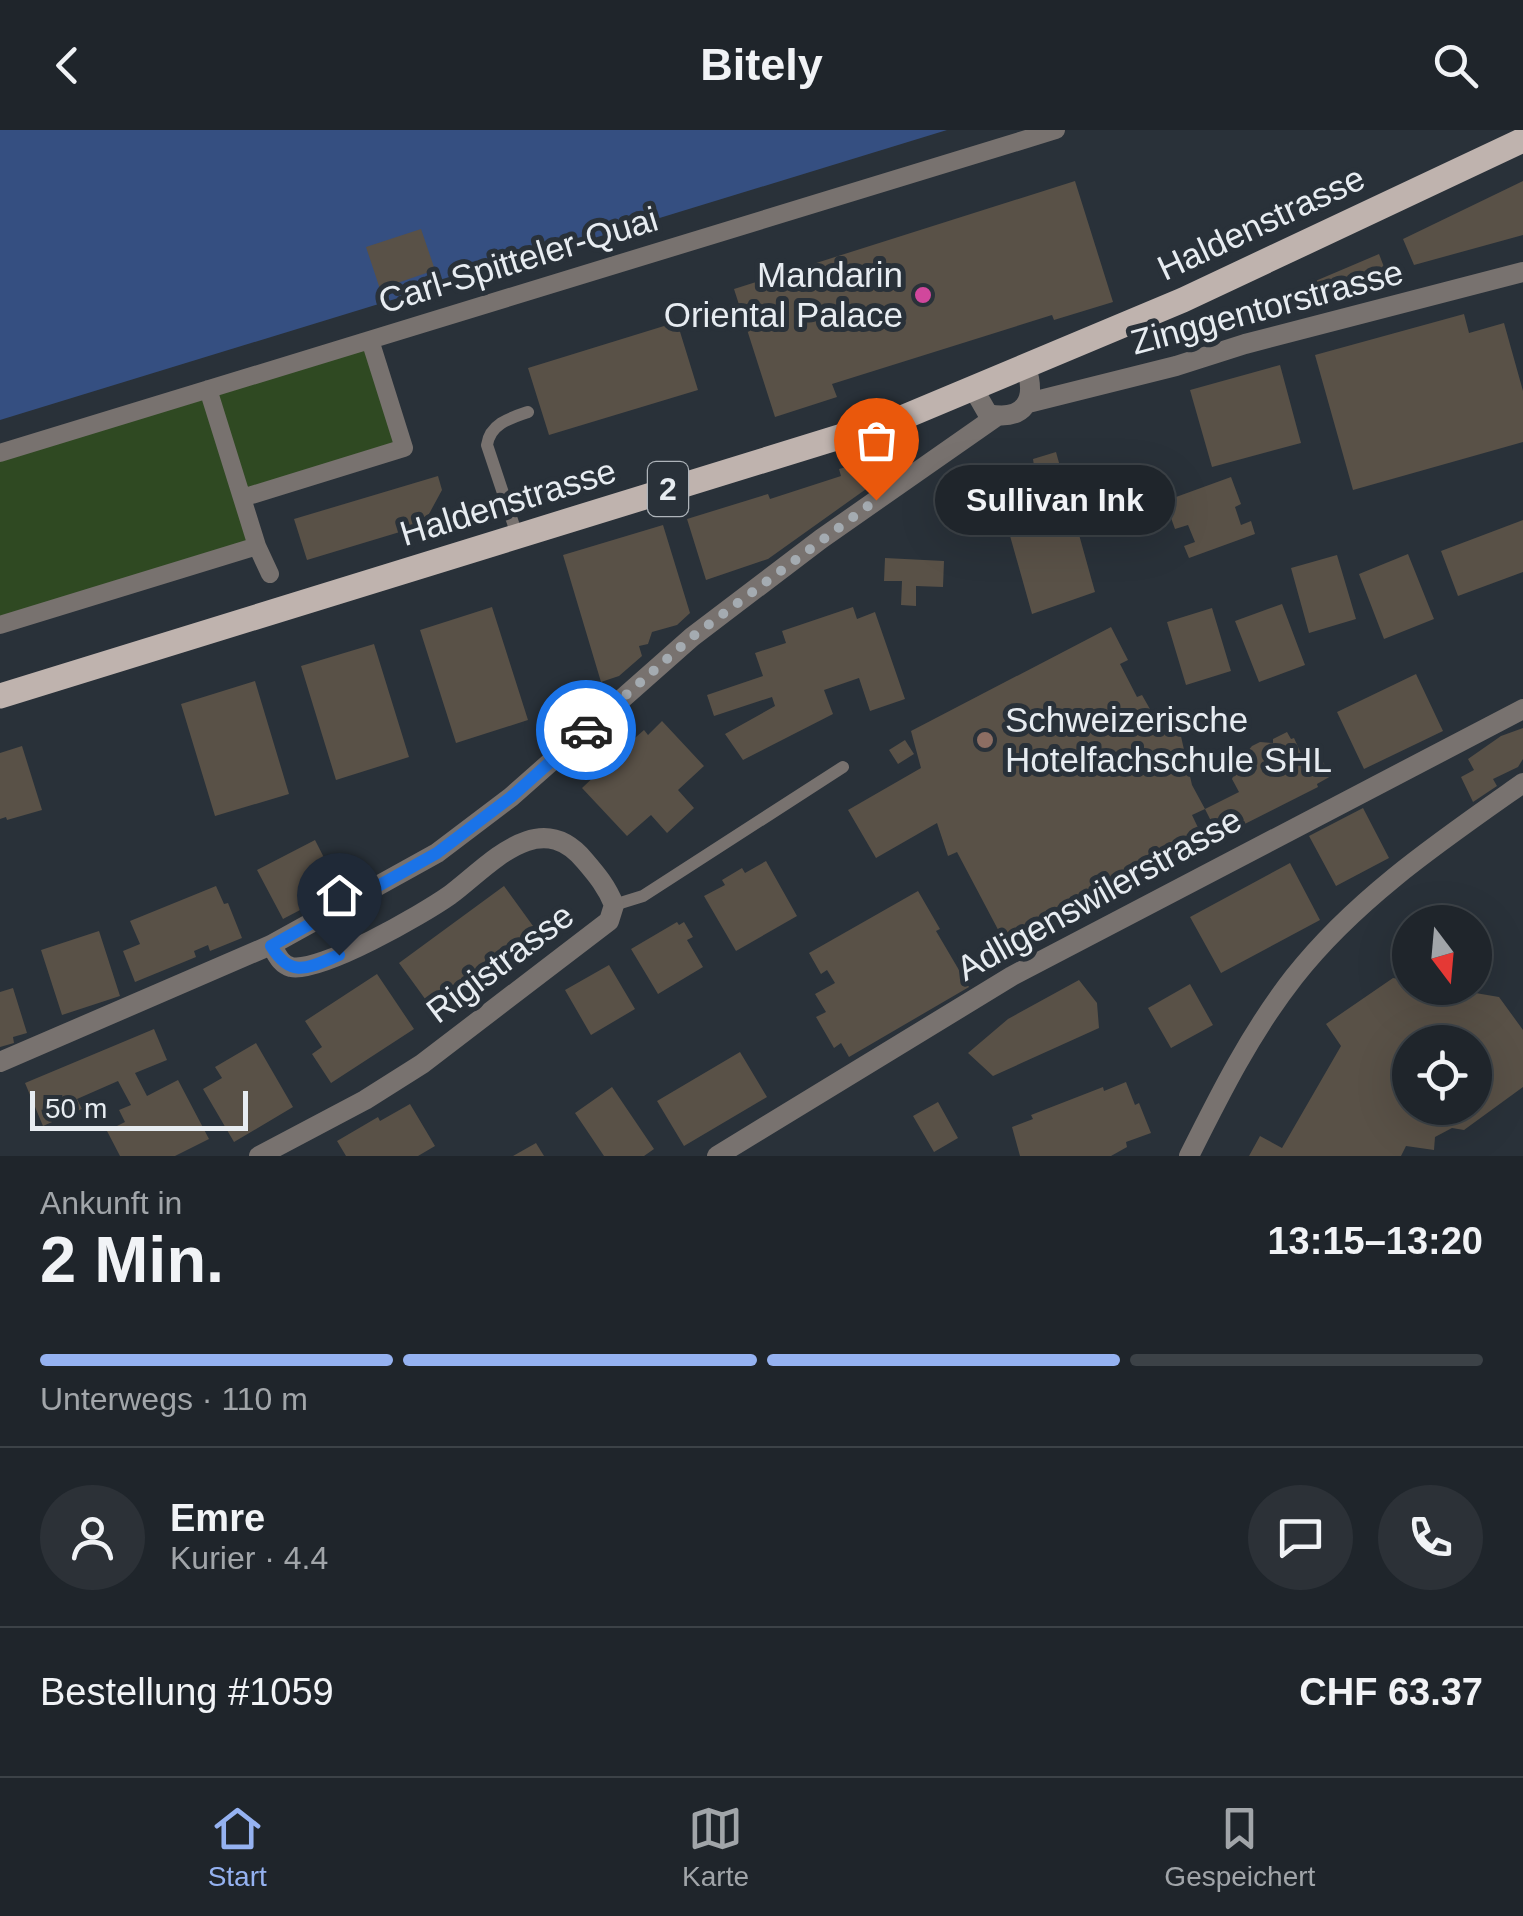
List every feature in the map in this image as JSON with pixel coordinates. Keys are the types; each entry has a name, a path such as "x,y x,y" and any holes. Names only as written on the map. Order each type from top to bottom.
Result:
{"main road":[{"name":"Haldenstrasse","path":"0,696 904,417 1183,300 1523,140"}],"street":[{"name":"Carl-Spitteler-Quai","path":"0,453 1056,130"},
{"name":"Zinggentorstrasse","path":"0,1062 271,946 437,853 511,797 692,637 821,539 998,416 1028,403 1523,272"},
{"path":"242,498 404,448 370,340"},
{"path":"1026,367 1032,384 1028,403"},
{"path":"973,388 988,414 998,416"},
{"path":"208,389 257,546 270,574"},
{"path":"0,625 257,546"},
{"name":"Adligenswilerstrasse","path":"718,1156 1012,976 1523,708"},
{"path":"1189,1156 1239,1057 1294,976 1340,926 1429,849 1523,783"},
{"name":"Rigistrasse","path":"258,1156 365,1100 422,1064 609,921 614,905 607,888 578,852 555,838 525,840 428,909 339,955 317,964 289,966 281,963 271,946"}],"lane":[{"path":"518,535 487,445 488,437 498,426 528,412"},
{"path":"614,905 642,896 843,767"}],"green space":[{"path":"370,340 404,448 243,498 257,546 0,625 0,453"}],"water":[{"path":"0,130 947,130 0,420"}],"building":[{"name":"Mandarin Oriental Palace","path":"1075,181 1113,302 1054,320 1052,315 832,384 837,397 775,417 734,289"},
{"path":"1523,181 1523,235 1414,265 1403,239"},
{"path":"421,229 435,270 380,289 366,247"},
{"path":"1379,254 1389,280 1313,302 1306,285"},
{"path":"1266,299 1274,315 1256,320 1250,307"},
{"path":"1464,314 1469,333 1504,323 1523,391 1523,442 1353,490 1315,355"},
{"path":"677,322 698,390 549,435 528,368"},
{"path":"1280,365 1301,443 1212,467 1190,390"},
{"path":"908,449 911,457 768,559 706,580 687,519 768,494 770,499 841,476 839,469"},
{"path":"1056,452 1095,592 1032,614 1005,518 984,524 977,499 998,493 993,477 1034,466 1033,459"},
{"path":"438,476 442,490 423,525 307,560 294,519"},
{"path":"1231,477 1241,504 1235,507 1241,525 1251,521 1255,534 1189,558 1184,546 1195,542 1188,525 1175,529 1165,501"},
{"path":"1523,520 1523,572 1458,596 1441,551"},
{"path":"663,525 690,613 677,625 652,632 648,644 639,646 642,656 619,676 601,682 563,555"},
{"path":"1408,554 1434,619 1384,639 1359,574"},
{"path":"1337,555 1356,619 1309,633 1291,568"},
{"path":"885,558 944,561 943,587 916,586 916,606 901,605 902,581 884,581"},
{"path":"1282,604 1305,665 1259,682 1235,621"},
{"path":"492,607 528,720 456,743 420,630"},
{"path":"853,607 857,619 875,612 905,699 870,711 859,678 824,690 833,714 743,760 725,734 775,706 772,697 714,716 707,695 763,676 755,653 786,643 782,631"},
{"path":"1212,608 1231,671 1186,685 1167,622"},
{"path":"1111,627 1128,660 1120,664 1137,697 1142,695 1159,725 1178,723 1192,785 1205,809 1192,815 1202,836 1085,897 1090,909 1055,928 1049,916 1003,939 957,852 948,856 937,823 876,858 848,810 921,768 911,731"},
{"path":"374,644 409,757 336,780 301,666"},
{"path":"1416,674 1443,731 1364,769 1337,712"},
{"path":"255,681 289,794 215,816 181,704"},
{"path":"662,721 704,766 678,790 694,808 667,833 651,815 627,836 582,788 598,773 592,767 623,739 628,744 644,730 648,735"},
{"path":"1523,728 1523,759 1518,767 1493,779 1497,786 1473,802 1461,777 1474,770 1468,759 1501,736"},
{"path":"1287,732 1294,738 1308,769 1322,760 1331,776 1318,787 1219,837 1205,809 1239,792 1232,779 1235,772 1243,769 1246,753 1252,746 1273,743 1273,739"},
{"path":"905,740 914,754 898,764 889,750"},
{"path":"22,746 42,810 0,819 0,753"},
{"path":"1363,808 1389,858 1336,886 1309,836"},
{"path":"315,840 340,889 283,919 257,870"},
{"path":"766,861 797,916 736,951 704,896 725,885 722,880 742,868 745,873"},
{"path":"1290,863 1320,920 1221,973 1190,917"},
{"path":"216,886 224,904 228,903 242,938 210,951 208,945 194,951 196,957 135,982 123,951 140,944 130,921"},
{"path":"504,886 541,937 436,1014 399,963"},
{"path":"918,891 969,987 849,1057 841,1043 834,1048 816,1017 826,1012 815,994 835,983 827,970 821,974 809,953"},
{"path":"677,922 684,922 693,937 687,940 703,967 658,994 631,949"},
{"path":"99,931 120,996 62,1015 41,950"},
{"path":"609,965 635,1009 591,1035 565,990"},
{"path":"377,974 414,1029 331,1083 312,1054 322,1047 305,1021"},
{"path":"1392,979 1392,1005 1492,1005 1492,996 1499,997 1523,1030 1523,1087 1492,1110 1492,1025 1392,1025 1392,1125 1471,1125 1464,1130 1452,1128 1435,1137 1434,1150 1406,1146 1401,1156 1249,1156 1260,1136 1282,1148 1341,1046 1326,1024"},
{"path":"1079,980 1097,1003 1099,1028 993,1076 968,1053 1008,1019"},
{"path":"1190,984 1213,1025 1171,1048 1148,1008"},
{"path":"13,988 27,1033 0,1047 0,992"},
{"path":"154,1029 167,1060 135,1073 147,1096 178,1080 209,1139 175,1156 120,1156 107,1131 125,1122 119,1110 131,1105 118,1081 77,1099 82,1109 43,1126 25,1083"},
{"path":"256,1043 293,1107 234,1142 203,1089 222,1078 215,1067"},
{"path":"740,1052 767,1097 684,1146 657,1101"},
{"path":"1126,1082 1151,1133 1126,1142 1127,1147 1111,1156 1020,1156 1012,1127 1033,1119 1031,1115"},
{"path":"612,1087 654,1149 644,1156 604,1156 575,1113"},
{"path":"938,1102 958,1138 934,1152 913,1116"},
{"path":"410,1104 435,1146 418,1156 346,1156 337,1141"},
{"path":"536,1143 544,1156 513,1156"}],"way so far":[{"path":"586,730 692,637 876,500"}],"place":[{"name":"Mandarin Oriental Palace","path":"923,295"},
{"name":"Sullivan Ink","path":"876,500"},
{"name":"Schweizerische Hotelfachschule SHL","path":"985,740"}],"route":[{"path":"339,955 317,964 289,966 281,963 271,946 437,853 511,797 586,730"}]}
